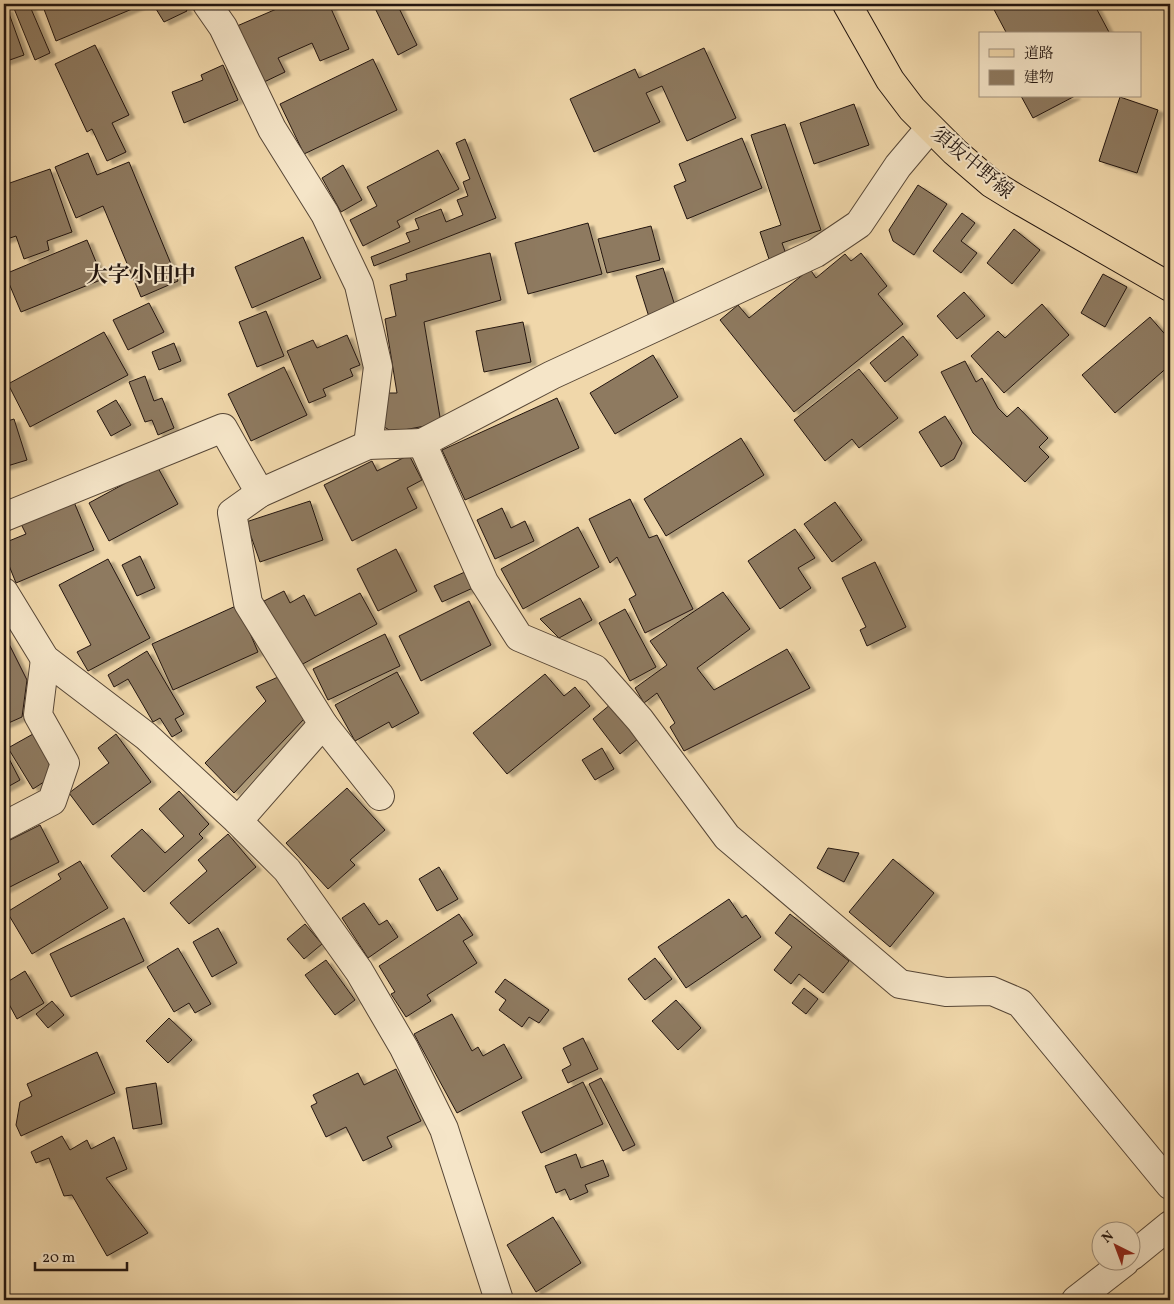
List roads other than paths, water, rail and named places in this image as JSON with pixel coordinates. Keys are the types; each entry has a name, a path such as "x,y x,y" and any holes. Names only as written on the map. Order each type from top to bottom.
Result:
{"main road":[{"name":"須坂中野線","path":"848,4 890,80 930,128 998,187 1170,287"}],"street":[{"path":"207,4 224,27 272,129 325,214 359,285 378,368 368,444"},
{"path":"380,796 323,724 248,603 232,513 260,493 368,444 422,443 552,375 816,253 859,224 898,166 930,128"},
{"path":"4,517 223,428 260,493"},
{"path":"422,443 484,582 519,637 595,669 640,720 728,837 900,984 946,992 992,991 1020,1003 1170,1185"},
{"path":"4,592 45,659 146,736 238,821 287,870 359,971 404,1048 444,1129 499,1300"},
{"path":"4,826 52,802 65,763 38,715 45,659"},
{"path":"238,821 323,724"},
{"path":"1142,1248 1170,1225"},
{"path":"1076,1300 1112,1272"}],"district":[{"name":"大字小田中","path":"141,274"}]}
